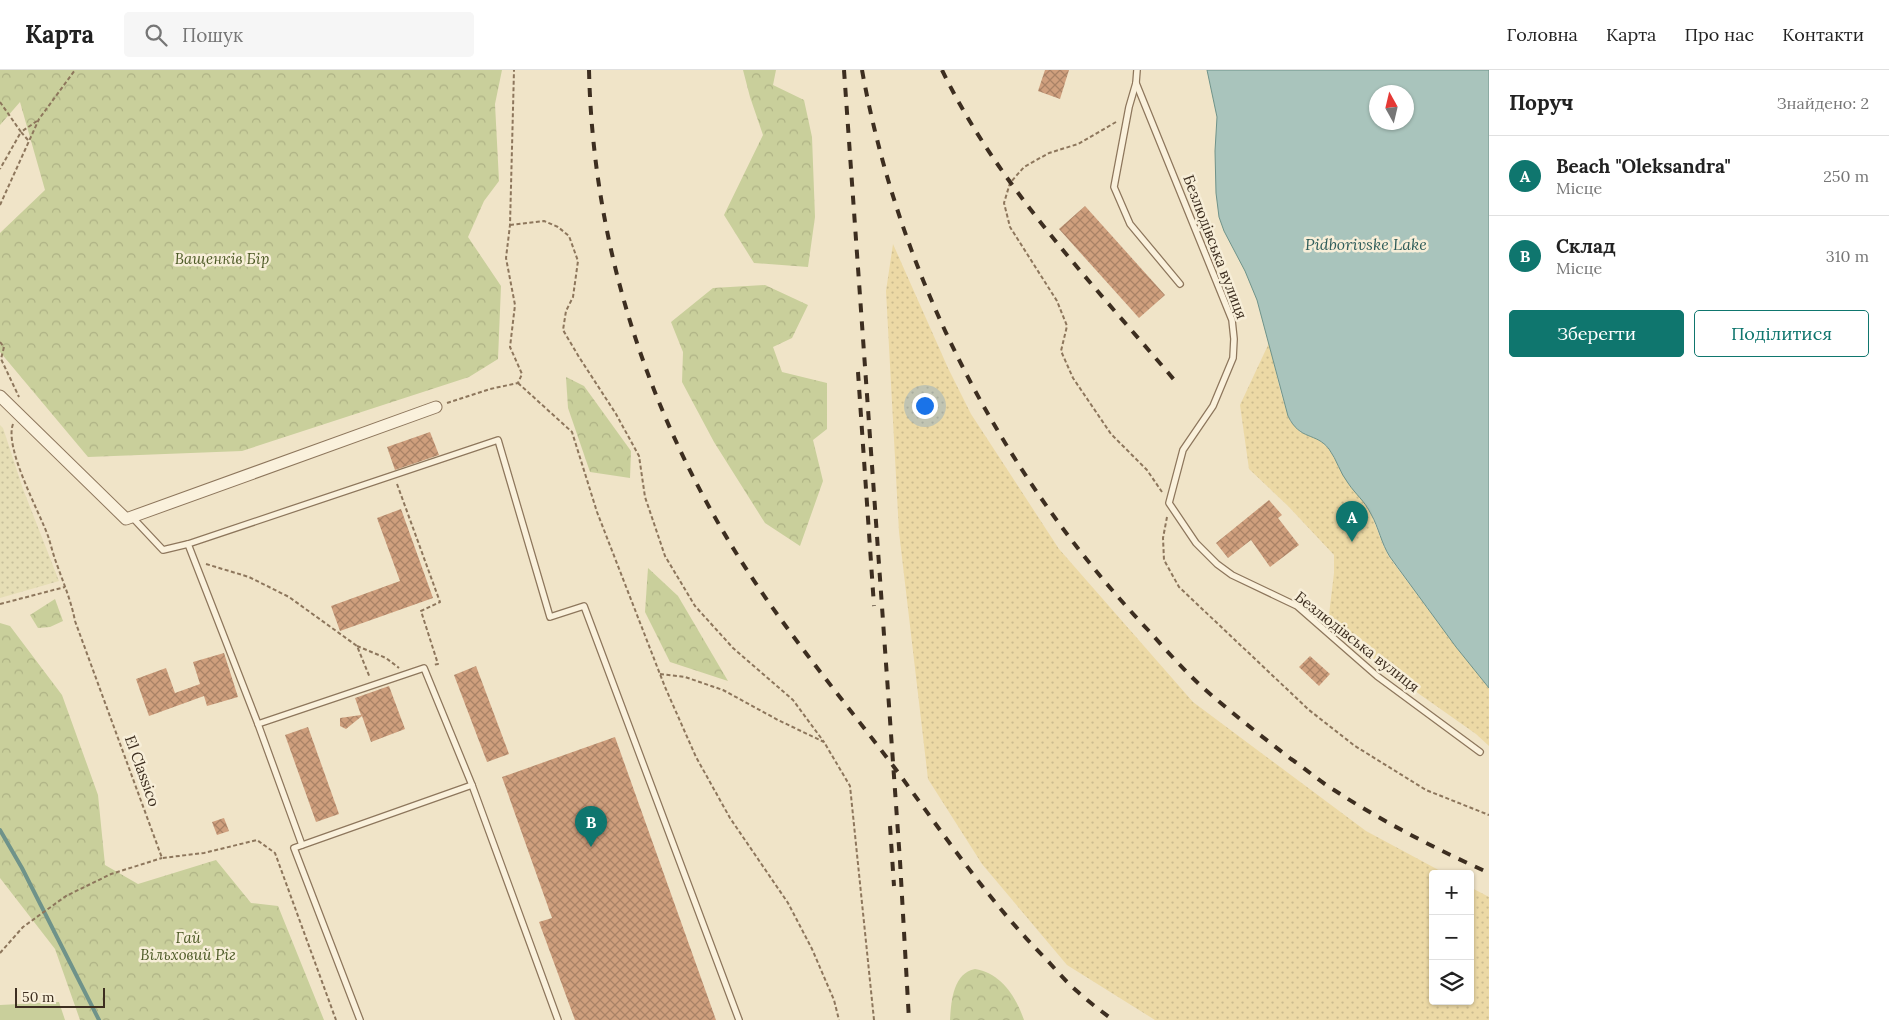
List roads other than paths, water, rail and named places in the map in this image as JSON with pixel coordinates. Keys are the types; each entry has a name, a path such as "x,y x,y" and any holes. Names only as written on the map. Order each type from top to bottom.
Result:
{"street":[{"path":"0,396 126,519 436,407"}],"lane":[{"name":"Безлюдівська вулиця","path":"1137,70 1136,83 1232,320 1234,339 1233,358 1213,406 1183,450 1169,503 1196,543 1217,564 1232,576 1297,606 1377,676 1480,752"},
{"path":"1136,83 1114,187 1130,224 1180,284"},
{"path":"132,517 163,550 188,544 498,440 550,617 584,606 739,1020"},
{"path":"188,544 258,724 302,845"},
{"path":"258,724 424,668 472,785 558,1020"},
{"path":"360,1020 294,848 472,785"}],"water":[{"name":"Pidborivske Lake","path":"1207,70 1489,70 1489,688 1456,647 1390,557 1374,519 1363,501 1345,479 1329,449 1319,440 1298,429 1288,416 1257,300 1219,217 1216,193 1215,151 1217,117"}],"waterway":[{"path":"0,830 22,868 99,1020"}],"railway":[{"path":"589,70 593,135 601,198 614,261 630,323 651,383 676,442 705,500 738,556 774,610 986,891 1066,981 1113,1020"},
{"path":"844,70 900,861 909,1020"},
{"path":"862,70 879,148 902,225 931,299 965,372 1004,441 1048,508 1096,571 1167,652 1200,685 1233,714 1291,759 1328,786 1371,813 1430,845 1489,873"},
{"path":"942,70 965,113 1019,194 1080,271 1176,382"},
{"path":"858,372 874,606"},
{"path":"890,826 894,886"}],"place":[{"name":"Beach \"Oleksandra\"","path":"1352,542"},
{"name":"Склад","path":"591,847"}],"park label":[{"name":"Ващенків Бір","path":"222,259"},
{"name":"Гай Вільховий Ріг","path":"188,946"}]}
